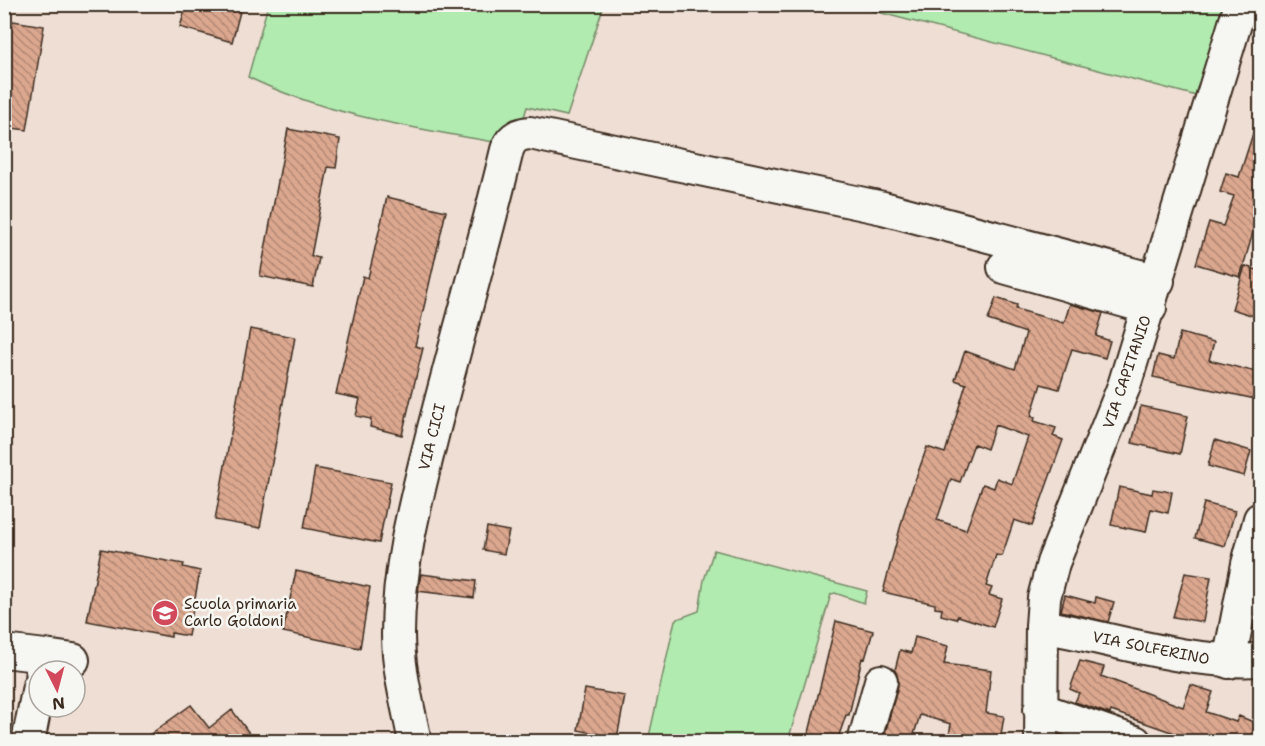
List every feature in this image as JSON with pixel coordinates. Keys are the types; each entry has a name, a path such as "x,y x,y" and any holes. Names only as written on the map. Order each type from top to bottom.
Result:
{"street":[{"name":"VIA CAPITANIO","path":"1041,741 1041,626 1044,598 1053,563 1094,466 1154,295 1241,4"},
{"name":"VIA CICI","path":"415,741 400,669 398,634 405,561 422,477 468,295 508,146 513,138 530,133 865,204 1154,295"},
{"path":"1004,267 1154,295"},
{"path":"1229,662 1248,564 1260,519"},
{"name":"VIA SOLFERINO","path":"1041,626 1173,654 1229,662 1260,660"},
{"path":"4,651 40,659"},
{"path":"864,741 881,681"},
{"path":"1040,709 1135,741"},
{"path":"27,741 32,719"}],"green space":[{"path":"268,5 604,5 567,116 527,107 515,146 413,128 345,112 312,103 248,77"},
{"path":"851,5 1224,5 1197,96"},
{"path":"714,550 867,591 864,603 835,593 831,594 788,741 648,741 675,620 699,611 704,580"}],"building":[{"path":"187,4 242,4 232,42 180,27"},
{"path":"7,20 44,26 27,130 4,127"},
{"path":"1257,121 1260,122 1260,209 1240,277 1196,264 1209,222 1223,226 1234,196 1220,192 1226,173 1239,177"},
{"path":"288,129 340,139 336,168 328,167 311,256 319,258 313,287 260,276"},
{"path":"387,197 446,211 415,346 423,348 402,435 370,427 371,419 356,416 360,399 336,394 363,276 368,278"},
{"path":"1245,266 1260,271 1260,318 1232,309"},
{"path":"996,298 1017,305 1016,309 1064,323 1070,304 1103,313 1096,336 1110,341 1105,358 1072,349 1059,389 1041,384 1031,416 1035,418 1034,421 1056,428 1053,436 1063,440 1032,526 1014,520 1002,556 996,555 986,586 992,588 989,595 1002,599 993,627 958,616 956,619 941,615 942,609 935,608 935,604 883,592 906,506 927,447 945,453 966,384 955,380 965,351 1015,369 1026,333 988,320","holes":["995,425 1028,437 1012,484 997,478 994,488 983,484 966,530 937,520 951,479 960,482 974,444 987,449"]},
{"path":"250,329 295,337 260,528 215,520"},
{"path":"1180,333 1214,342 1209,360 1260,373 1260,400 1153,377 1158,355 1174,359"},
{"path":"1141,406 1188,416 1180,454 1132,443"},
{"path":"1215,440 1251,451 1244,476 1208,466"},
{"path":"315,468 391,482 379,543 304,528"},
{"path":"1119,487 1152,494 1153,489 1172,492 1168,513 1151,509 1146,532 1111,525"},
{"path":"1204,503 1235,511 1225,546 1195,538"},
{"path":"487,527 509,531 504,554 483,550"},
{"path":"101,549 184,564 183,567 200,571 188,636 171,633 171,637 87,621"},
{"path":"296,571 370,587 360,648 283,632"},
{"path":"1185,573 1211,577 1203,622 1173,617"},
{"path":"421,574 476,581 474,598 418,591"},
{"path":"1065,595 1095,603 1096,597 1114,602 1108,622 1061,611"},
{"path":"836,621 873,631 865,659 862,658 849,715 846,715 837,741 807,741"},
{"path":"915,637 948,646 944,664 991,670 986,713 1004,716 1000,741 948,741 951,724 920,715 912,741 883,741 898,686 895,670 900,650 911,653"},
{"path":"1080,661 1104,667 1101,676 1183,707 1191,685 1213,692 1206,712 1236,722 1239,716 1260,725 1260,741 1197,741 1111,711 1110,714 1075,702 1079,693 1070,689"},
{"path":"585,689 625,696 617,738 578,730"},
{"path":"191,705 209,728 232,710 255,741 141,741"}],"place":[{"name":"Scuola primaria Carlo Goldoni","path":"165,613"}]}
